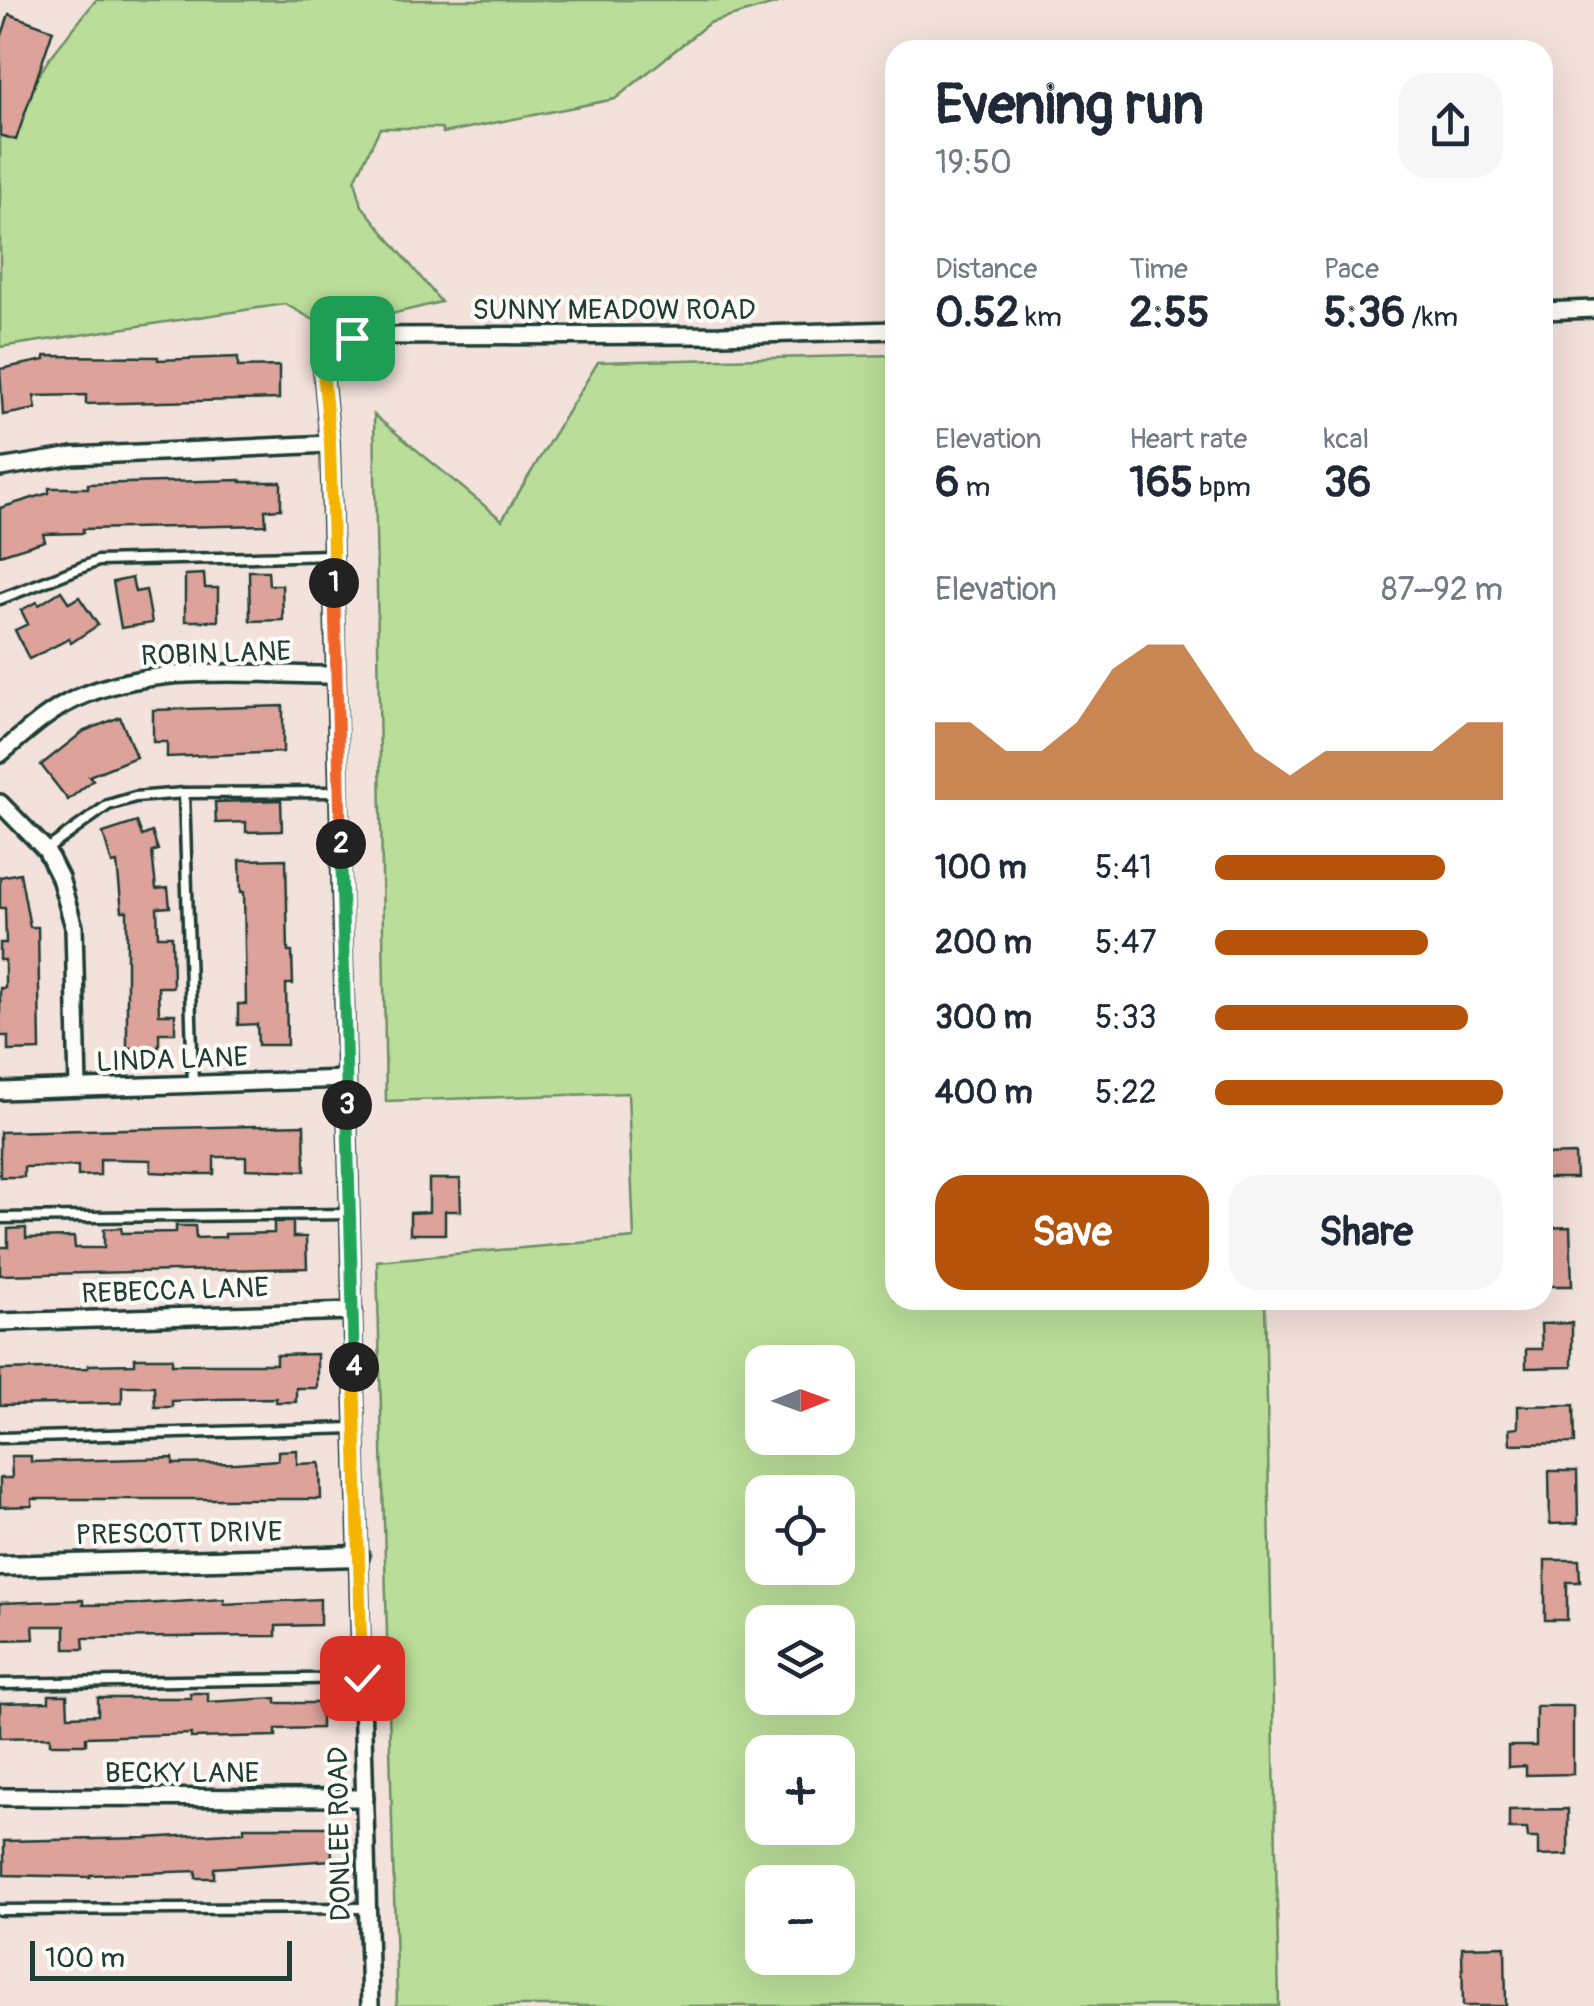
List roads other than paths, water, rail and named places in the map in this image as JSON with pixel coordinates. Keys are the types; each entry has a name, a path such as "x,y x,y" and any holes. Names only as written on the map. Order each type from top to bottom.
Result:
{"street":[{"path":"1553,311 1594,310"},
{"name":"SUNNY MEADOW ROAD","path":"334,346 370,336 702,336 885,330"},
{"name":"DONLEE ROAD","path":"334,346 322,360 330,444 370,2006"},
{"path":"0,468 74,456 330,444"},
{"name":"ROBIN LANE","path":"0,754 44,718 73,700 107,687 184,674 336,675"},
{"path":"0,803 46,850 60,878 74,927 78,1088"},
{"name":"LINDA LANE","path":"0,1090 346,1079"},
{"name":"REBECCA LANE","path":"0,1322 352,1310"},
{"name":"PRESCOTT DRIVE","path":"0,1566 358,1556"},
{"name":"BECKY LANE","path":"0,1797 364,1798"}],"lane":[{"path":"0,598 98,561 333,555"},
{"path":"46,850 108,805 135,796 184,792 339,792"},
{"path":"184,792 192,1084"},
{"path":"0,1218 350,1214"},
{"path":"0,1438 355,1428"},
{"path":"0,1684 362,1678"},
{"path":"0,1910 367,1908"}]}
